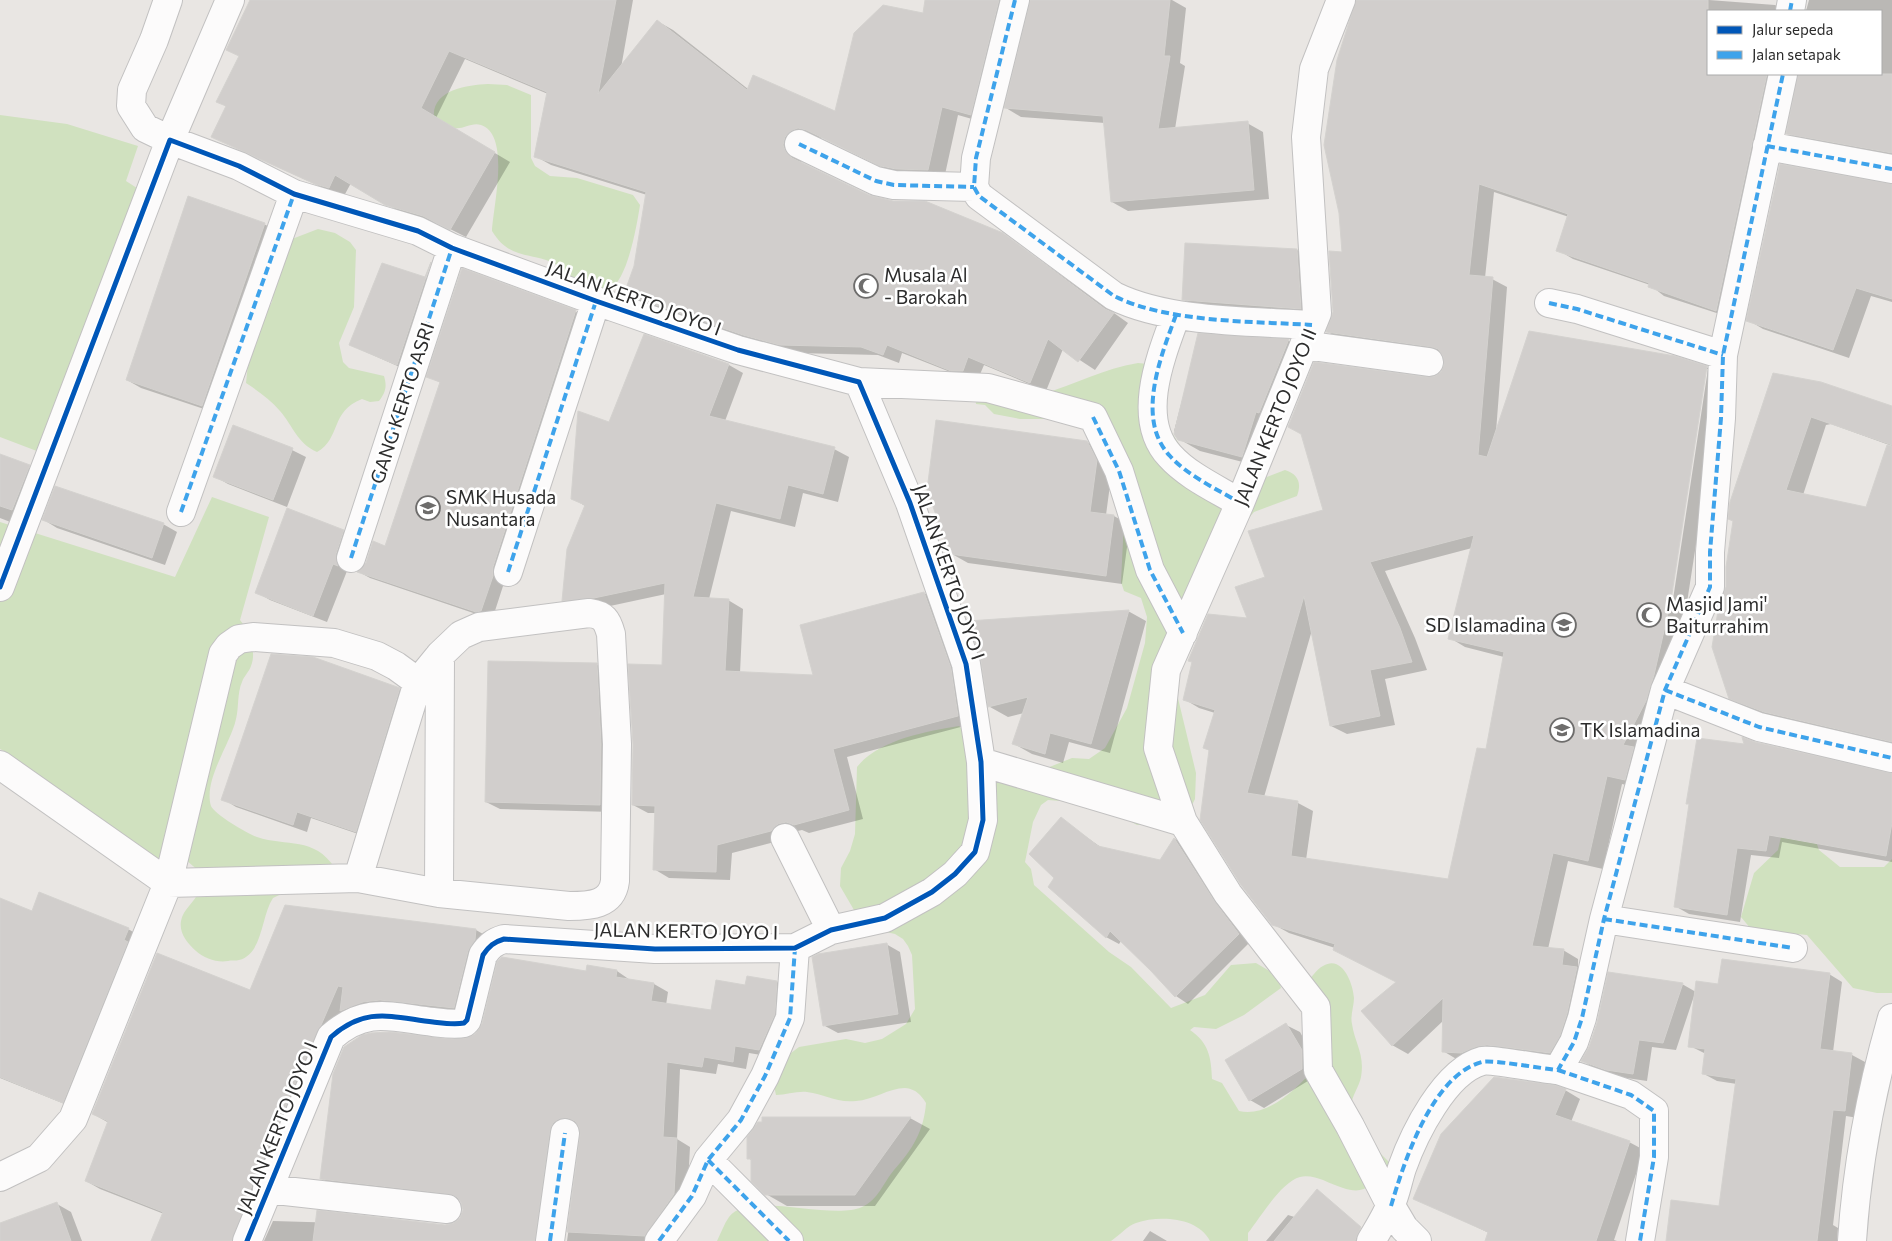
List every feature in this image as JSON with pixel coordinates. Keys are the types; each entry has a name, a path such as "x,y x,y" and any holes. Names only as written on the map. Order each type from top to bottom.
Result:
{"street":[{"name":"JALAN KERTO JOYO I","path":"168,0 154,40 132,90 131,106 145,128 170,140 238,166 294,194 418,231 452,248 596,301 738,350 859,382 910,503 966,664 981,762 983,820 974,852 956,874 932,892 885,918 831,930 795,948 656,948 504,939 489,946 483,955 464,1023 438,1023 376,1015 345,1024 331,1037 247,1241"},
{"path":"0,587 170,140 230,0"},
{"path":"1015,0 976,158 974,187 980,196 1114,296 1130,304 1176,314 1308,335 1429,362"},
{"name":"JALAN KERTO JOYO II","path":"1340,0 1314,69 1306,137 1318,313 1240,502 1166,670 1158,748 1183,822 1228,894 1316,1007 1318,1070 1350,1126 1391,1206 1404,1228 1417,1241"},
{"path":"1558,1070 1574,1042 1582,1018 1604,919 1665,690 1710,587 1710,552 1721,418 1723,355 1783,75"},
{"path":"799,144 876,181 894,185 974,187"},
{"path":"1768,146 1892,169"},
{"path":"181,512 294,194"},
{"name":"GANG KERTO ASRI","path":"351,558 452,248"},
{"path":"508,572 596,301"},
{"path":"1549,303 1577,309 1723,355"},
{"path":"1176,314 1162,354 1155,394 1153,419 1157,439 1170,457 1188,472 1240,502"},
{"path":"859,382 988,388 1093,417 1119,471 1150,570 1183,633"},
{"path":"0,765 168,883 358,878 439,893 569,906 588,906 610,896 614,891 615,881 617,744 610,634 607,621 601,615 583,614 478,627 462,635 440,656 418,682 358,878"},
{"path":"0,1176 40,1158 73,1119 168,883 222,654 239,639 254,637 334,643 377,656 418,682"},
{"path":"439,893 440,656"},
{"path":"1665,690 1759,727 1892,758"},
{"path":"981,762 1183,822"},
{"path":"785,838 831,930"},
{"path":"1604,919 1793,948"},
{"path":"659,1241 692,1196 708,1160 741,1120 765,1076 790,1018 795,948"},
{"path":"1852,1241 1854,1206 1868,1115 1892,1018"},
{"path":"1371,1241 1391,1206 1402,1167 1439,1096 1464,1070 1484,1061 1558,1070 1631,1096 1654,1111 1654,1157 1640,1241"},
{"path":"550,1241 565,1133"},
{"path":"708,1160 789,1241"},
{"path":"268,1189 447,1209"}],"green space":[{"path":"488,84 507,85 531,95 531,158 535,166 550,176 577,178 633,195 640,205 634,238 626,264 616,284 609,290 597,291 576,284 554,263 512,251 498,240 492,231 498,173 496,142 490,131 481,125 454,128 434,118 438,101 444,95 461,88"},
{"path":"0,115 67,124 138,146 126,181 140,190 42,453 0,437"},
{"path":"318,229 335,233 350,242 356,250 354,307 339,343 343,362 349,368 384,376 386,386 379,401 370,402 362,399 352,404 340,418 330,440 317,452 300,439 285,417 272,403 246,383 250,345 272,302 276,273 292,239"},
{"path":"1148,364 1169,428 1193,466 1223,485 1251,483 1285,470 1293,474 1298,480 1297,496 1254,512 1219,552 1189,625 1176,690 1196,773 1195,799 1191,807 1172,824 1137,825 1117,814 1073,802 1048,800 1041,805 1033,822 1025,862 1031,869 1034,885 1109,952 1131,967 1171,1008 1205,995 1231,965 1256,963 1278,976 1281,988 1244,1015 1216,1029 1194,1027 1190,1030 1201,1040 1208,1051 1212,1079 1222,1083 1239,1111 1250,1112 1271,1106 1291,1092 1315,1068 1307,982 1323,966 1330,963 1341,967 1349,978 1353,992 1353,1031 1362,1062 1361,1077 1351,1106 1369,1142 1392,1165 1368,1187 1361,1190 1346,1189 1323,1180 1303,1176 1293,1180 1278,1193 1248,1233 1248,1241 1210,1241 1197,1227 1177,1220 1156,1219 1133,1224 1111,1241 717,1241 729,1217 739,1209 754,1206 772,1206 831,1211 848,1210 868,1204 877,1195 906,1155 916,1140 923,1122 926,1103 918,1093 905,1088 893,1090 869,1099 849,1101 836,1100 807,1092 776,1095 774,1086 791,1053 799,1047 846,1039 865,1043 882,1039 906,1024 915,1009 912,955 908,946 903,939 895,934 877,930 870,925 854,910 840,886 841,868 850,851 855,834 857,767 877,750 890,743 918,734 959,726 969,736 976,760 1047,768 1072,758 1089,759 1105,748 1127,708 1145,643 1147,617 1141,598 1124,591 1121,582 1124,520 1111,495 1112,469 1090,430 1047,419 1020,419 994,414 985,405 976,404 975,395 1018,397 1042,394 1125,365"},
{"path":"212,497 269,517 240,620 253,648 253,660 240,686 237,715 233,729 214,773 210,796 211,806 224,819 257,837 299,844 318,851 335,868 273,898 253,950 239,960 224,961 207,958 199,954 182,934 182,917 199,891 200,872 186,860 129,856 20,769 6,752 0,749 0,522 175,577"},
{"path":"1787,810 1810,824 1819,850 1840,867 1884,867 1892,859 1892,993 1877,993 1853,988 1807,935 1751,929 1741,917 1754,873 1778,850"}],"building":[{"path":"250,0 616,0 598,94 657,20 747,90 753,75 835,111 854,33 883,5 923,13 925,0 999,0 971,115 942,107 928,170 896,169 881,166 806,130 798,128 791,131 785,137 783,145 786,152 792,158 869,195 893,201 925,201 1003,233 1105,309 1114,313 1078,362 1048,339 1030,383 968,357 963,371 951,371 887,345 883,355 861,347 779,345 743,335 624,294 634,266 646,192 534,157 547,92 449,51 421,108 495,152 450,230 423,216 385,205 335,175 329,188 315,184 211,137 226,106 216,102 239,56 226,50"},
{"path":"1030,0 1170,0 1164,56 1170,56 1158,129 1248,121 1254,190 1111,202 1103,116 1004,108"},
{"path":"1356,0 1708,0 1707,75 1767,75 1716,311 1648,287 1649,283 1556,251 1568,214 1479,184 1469,275 1493,277 1478,455 1487,457 1529,331 1675,356 1707,366 1671,600 1654,675 1646,701 1623,745 1634,747 1625,780 1607,776 1588,861 1553,853 1532,946 1564,949 1562,965 1577,967 1567,1014 1560,1036 1550,1053 1487,1045 1461,1053 1442,1052 1443,998 1392,1046 1361,1011 1396,982 1333,950 1335,944 1272,925 1241,885 1200,820 1209,750 1203,748 1215,710 1183,700 1192,662 1188,661 1208,614 1247,618 1235,587 1265,577 1248,531 1323,510 1301,434 1288,427 1314,362 1427,377 1435,376 1441,372 1444,365 1443,356 1438,349 1431,347 1326,332 1333,312 1329,251 1342,252 1339,213 1324,145 1337,60","holes":["1474,535 1448,639 1504,652 1486,749 1477,748 1448,879 1291,856 1298,801 1247,793 1304,596 1330,726 1380,716 1370,670 1412,662 1400,628 1370,562"]},
{"path":"1892,74 1892,153 1786,134 1798,75"},
{"path":"1780,164 1892,184 1892,299 1856,288 1833,350 1746,321"},
{"path":"188,196 265,223 202,406 126,380"},
{"path":"1185,243 1297,249 1301,309 1182,300"},
{"path":"431,262 397,365 349,345 382,263 425,277"},
{"path":"462,268 576,310 493,567 493,576 481,611 476,612 357,572 366,563 373,541 385,546 440,382 426,377"},
{"path":"1198,333 1289,339 1259,413 1256,412 1242,457 1178,440 1174,434"},
{"path":"644,334 729,364 709,416 835,447 823,494 788,485 780,519 716,503 693,597 729,599 725,671 813,675 800,625 924,592 951,668 958,716 833,749 849,810 794,825 786,822 778,824 771,831 717,845 716,872 653,870 655,806 632,805 633,744 628,664 662,665 665,583 594,598 562,601 567,549 585,505 571,499 578,411 609,422"},
{"path":"1773,373 1821,382 1892,406 1892,445 1811,417 1786,490 1866,507 1887,445 1892,446 1892,742 1764,712 1729,699 1712,647 1719,605 1726,587 1726,567 1733,521 1728,519 1730,502"},
{"path":"936,420 1087,441 1097,460 1090,512 1114,515 1106,576 950,554 927,490"},
{"path":"233,425 293,448 273,500 213,477"},
{"path":"0,454 30,465 12,510 0,506"},
{"path":"55,486 164,523 152,558 42,520"},
{"path":"287,508 344,530 336,554 338,566 333,564 313,616 255,593"},
{"path":"1129,610 1091,744 1050,733 1045,754 1012,744 1028,697 988,707 981,661 968,621"},
{"path":"271,654 313,657 400,688 356,832 297,812 293,825 221,800"},
{"path":"488,661 597,663 601,744 600,805 485,802"},
{"path":"1742,737 1755,742 1892,773 1892,823 1886,856 1769,835 1766,851 1737,848 1727,915 1674,907 1689,804 1686,804 1697,738 1744,744"},
{"path":"1061,817 1098,846 1160,860 1174,838 1215,902 1239,934 1175,997 1110,931 1106,938 1048,887 1054,878 1029,854"},
{"path":"39,892 129,928 124,940 128,942 63,1103 0,1077 0,898 32,911"},
{"path":"285,905 476,929 475,940 468,951 454,1008 380,1000 363,1002 340,1011 343,987 338,986 254,1180 232,1241 151,1241 163,1212 85,1181 108,1121 92,1114 157,953 250,990"},
{"path":"887,943 898,1014 823,1026 812,957 818,954"},
{"path":"502,957 586,971 587,965 617,970 616,977 654,983 651,1001 711,1010 716,980 745,985 747,976 777,981 775,1014 759,1050 735,1046 733,1062 704,1057 702,1067 667,1062 663,1137 677,1138 674,1194 645,1236 567,1232 580,1135 579,1127 575,1121 567,1118 559,1119 553,1123 550,1131 535,1241 313,1241 317,1210 445,1225 454,1223 460,1218 463,1210 461,1202 457,1197 449,1194 320,1179 333,1074 344,1047 362,1035 390,1032 452,1039 466,1038 475,1034 482,1024 497,962"},
{"path":"1722,959 1830,973 1820,1049 1852,1053 1845,1111 1833,1110 1817,1241 1666,1241 1671,1200 1719,1206 1736,1079 1702,1074 1705,1049 1688,1047 1696,981 1718,984"},
{"path":"1608,972 1683,983 1663,1043 1639,1040 1633,1074 1606,1070 1581,1061 1589,1047 1597,1023"},
{"path":"1286,1023 1302,1050 1302,1069 1249,1101 1225,1060"},
{"path":"1494,1077 1555,1085 1566,1089 1555,1115 1630,1141 1596,1241 1485,1241 1488,1232 1413,1199 1441,1134"},
{"path":"762,1117 911,1117 855,1195 765,1195 751,1181 751,1159 747,1159 747,1137 758,1122 762,1122"},
{"path":"1317,1189 1361,1227 1355,1241 1274,1241"},
{"path":"57,1202 71,1241 0,1241 0,1223"}],"marked path":[{"path":"1015,0 976,158 974,187 979,196 1114,296 1136,305 1185,316 1211,319 1312,325"},
{"path":"1790,10 1792,0"},
{"path":"1391,1206 1412,1145 1423,1122 1449,1084 1464,1070 1487,1061 1558,1070 1574,1042 1582,1018 1604,919 1665,690 1710,587 1710,552 1721,418 1723,355 1783,75"},
{"path":"799,144 876,181 894,185 974,187"},
{"path":"1767,146 1892,169"},
{"path":"181,512 294,194"},
{"path":"351,558 452,248"},
{"path":"508,572 596,301"},
{"path":"1549,303 1577,309 1723,355"},
{"path":"1176,315 1158,368 1154,387 1154,424 1160,441 1177,463 1203,482 1240,503"},
{"path":"1093,417 1119,471 1150,570 1183,633"},
{"path":"1665,690 1759,727 1892,758"},
{"path":"1604,919 1793,948"},
{"path":"659,1241 692,1196 708,1160 741,1120 765,1076 790,1018 795,948"},
{"path":"1558,1070 1631,1095 1654,1111 1654,1157 1640,1241"},
{"path":"550,1241 565,1133"},
{"path":"708,1160 789,1241"}],"cycle path":[{"path":"0,587 170,140 239,166 294,194 418,231 452,248 596,301 738,350 859,382 910,503 966,664 981,762 983,820 975,852 955,874 932,892 885,918 831,930 795,948 655,949 504,939 497,942 483,955 467,1020 464,1023 448,1024 391,1016 368,1017 344,1027 331,1037 247,1241"}],"place":[{"name":"Musala Al - Barokah","path":"866,286"},
{"name":"SMK Husada Nusantara","path":"428,508"},
{"name":"Masjid Jami' Baiturrahim","path":"1649,615"},
{"name":"SD Islamadina","path":"1564,625"},
{"name":"TK Islamadina","path":"1562,730"}]}
